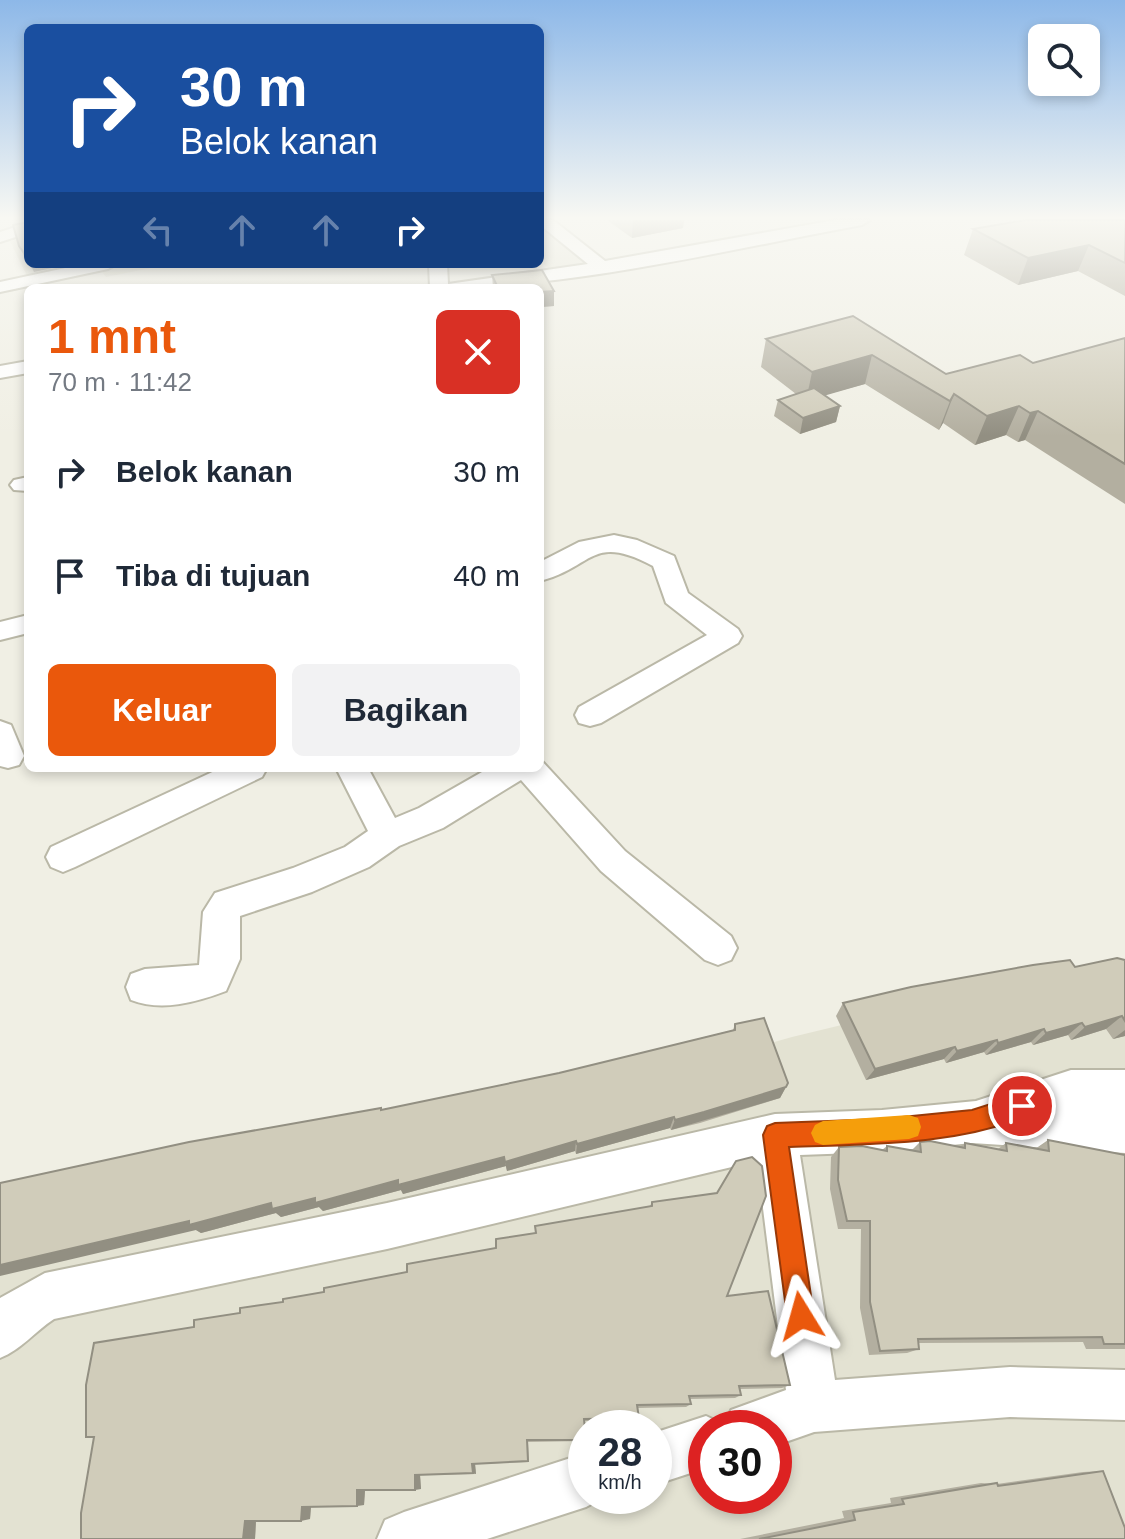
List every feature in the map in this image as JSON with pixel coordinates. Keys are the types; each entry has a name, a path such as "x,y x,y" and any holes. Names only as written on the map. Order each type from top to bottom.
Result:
{"street":[{"path":"0,372 24,368"},
{"path":"544,571 586,548 618,541 665,562 676,597 692,612 728,636 590,715"},
{"path":"0,631 24,625"},
{"path":"63,857 243,772"},
{"path":"354,772 387,836"},
{"path":"145,987 195,985 213,978 221,959 221,912 228,904 300,881 357,857 387,836 431,818 508,772"},
{"path":"534,772 613,861 718,948"},
{"path":"972,1122 1071,1091 1125,1091"},
{"path":"0,1334 15,1316 45,1297 387,1226 775,1135 882,1131 972,1122 1125,1132"},
{"path":"775,1135 814,1407"},
{"path":"792,1414 814,1407 1010,1392 1125,1395"},
{"path":"404,1539 568,1486"}],"shaded area":[{"path":"1125,982 1125,1539 0,1539 0,1195 510,1116 792,1037 883,1015"}],"building":[{"path":"853,316 946,374 1020,355 1033,363 1125,338 1125,464 1038,411 1030,413 1019,406 987,416 954,394 950,401 872,355 812,372 766,339"},
{"path":"814,388 840,406 803,418 778,400"},
{"path":"1117,958 1125,960 1125,1021 1122,1016 1085,1027 1082,1023 1046,1033 1044,1029 998,1043 997,1040 957,1051 955,1047 875,1069 843,1003 1033,965 1070,960 1075,967"},
{"path":"764,1018 788,1083 786,1087 675,1120 674,1117 577,1144 576,1141 505,1162 504,1157 398,1185 398,1180 315,1203 315,1198 272,1209 271,1203 189,1225 189,1221 0,1265 0,1183 189,1142 381,1110 559,1073 735,1030 735,1024"},
{"path":"1048,1140 1125,1155 1125,1344 1104,1344 1102,1337 918,1339 919,1349 880,1351 870,1302 870,1221 847,1221 838,1180 839,1147 862,1146 887,1151 887,1146 921,1152 920,1142 930,1141 965,1148 965,1143 1007,1151 1006,1143 1049,1151"},
{"path":"752,1157 762,1166 766,1196 727,1296 768,1291 790,1385 739,1386 741,1395 689,1396 691,1404 637,1405 638,1410 568,1410 568,1440 527,1440 528,1461 472,1464 473,1473 415,1475 415,1490 357,1490 357,1506 302,1507 301,1521 245,1521 243,1539 81,1539 81,1513 94,1437 86,1437 86,1385 94,1343 194,1327 194,1320 240,1313 240,1308 283,1302 283,1299 324,1292 324,1288 407,1272 407,1264 496,1248 496,1239 536,1233 535,1226 652,1206 652,1202 717,1193 736,1161"},
{"path":"1103,1471 1125,1528 1125,1539 759,1539 855,1520 853,1512 904,1504 902,1499 997,1483 998,1486"}],"slow traffic":[{"path":"823,1133 909,1127"}],"route":[{"path":"801,1316 775,1135 882,1131 927,1124 972,1122 1022,1106"}]}
